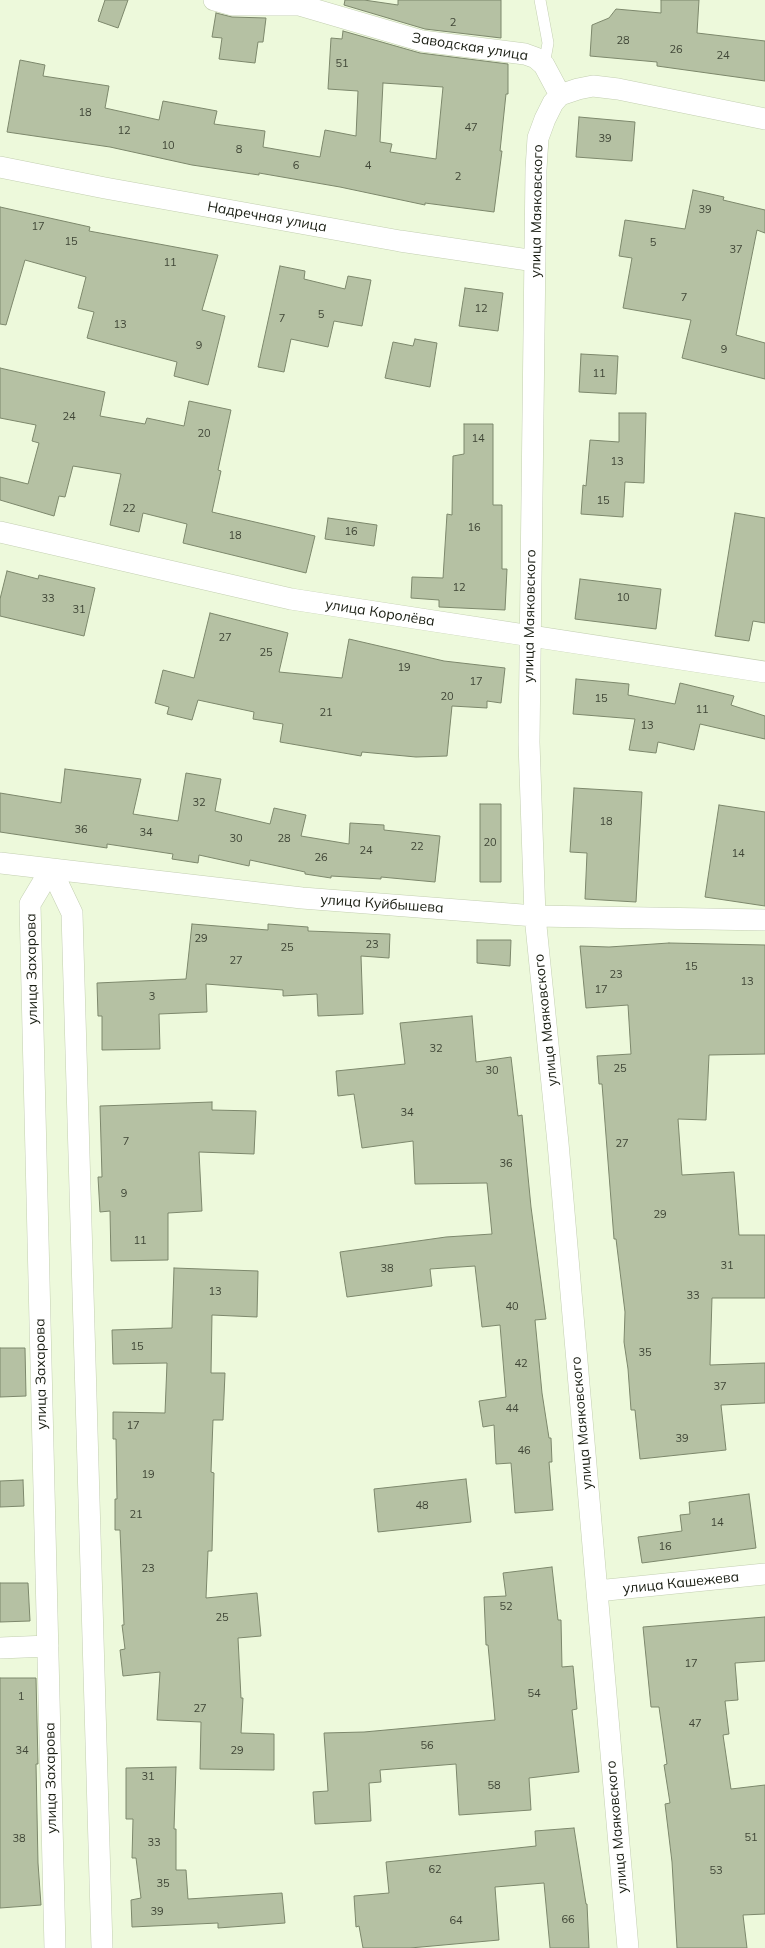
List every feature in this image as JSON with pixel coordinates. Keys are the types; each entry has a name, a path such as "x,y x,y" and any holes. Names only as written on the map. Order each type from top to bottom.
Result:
{"street":[{"name":"Заводская улица","path":"214,0 232,5 299,3 422,41 525,54 536,58 544,65 560,95"},
{"path":"560,95 593,86 618,89 765,119"},
{"name":"улица Маяковского","path":"560,95 545,118 538,138 536,169 529,761 535,916 558,1144 628,1948"},
{"name":"Надречная улица","path":"0,167 105,188 400,241 535,261"},
{"name":"улица Королёва","path":"0,532 290,598 529,637 765,672"},
{"name":"улица Куйбышева","path":"0,863 302,898 535,916 765,920"},
{"path":"52,869 72,913 102,1948"},
{"name":"улица Захарова","path":"52,869 30,904 55,1948"},
{"name":"улица Кашежева","path":"597,1591 765,1574"},
{"path":"0,1648 48,1646"}],"lane":[{"path":"540,0 548,42 544,65"}],"building":[{"path":"105,0 128,0 118,28 98,21"},
{"path":"345,0 364,0 398,5 398,0 501,0 501,38 425,29 344,5"},
{"path":"661,0 699,0 697,33 765,41 765,81 657,66 657,62 590,56 592,25 609,18 616,9 661,13"},
{"path":"216,13 232,17 266,18 263,42 258,42 255,63 219,59 222,38 212,37"},
{"path":"343,31 420,53 508,64 508,94 506,94 500,151 502,151 494,212 425,203 425,205 340,187 259,173 259,175 192,165 110,147 7,132 20,60 45,65 43,76 109,86 105,108 159,120 163,101 217,111 214,124 265,131 263,147 320,157 325,130 356,136 358,91 328,89 331,38 342,39","holes":["383,83 443,87 436,159 390,152 392,144 380,142"]},
{"path":"579,117 635,122 632,161 576,157"},
{"path":"693,190 724,197 723,200 765,210 765,233 757,230 736,335 765,343 765,379 682,358 691,320 623,308 632,258 619,256 625,220 685,229"},
{"path":"0,207 90,227 89,231 218,255 202,310 225,316 208,385 174,376 177,362 87,338 94,312 78,308 86,277 25,260 6,325 0,324"},
{"path":"280,266 305,271 304,279 345,289 348,276 371,280 362,326 334,321 328,347 291,339 284,372 258,367"},
{"path":"465,288 503,293 498,331 459,326"},
{"path":"415,339 437,343 430,387 385,378 393,342 413,346"},
{"path":"581,354 618,356 616,394 579,392"},
{"path":"0,368 105,392 100,416 145,424 147,418 184,426 189,401 231,410 218,470 221,471 212,512 315,536 306,573 183,543 187,524 143,513 139,532 110,525 121,474 73,466 65,497 59,496 54,516 0,500 0,477 28,484 39,443 32,441 36,425 0,418"},
{"path":"619,413 646,413 644,483 625,482 623,517 581,514 583,485 586,486 590,440 619,442"},
{"path":"464,424 493,424 493,505 502,505 502,569 507,569 505,610 439,607 439,600 411,598 412,577 443,578 447,514 452,515 453,456 464,454"},
{"path":"735,513 765,518 765,623 753,621 749,641 715,636"},
{"path":"328,518 377,525 374,546 325,539"},
{"path":"7,571 38,579 39,575 95,588 84,636 0,616 0,599"},
{"path":"580,579 661,589 656,629 575,619"},
{"path":"210,613 288,633 279,672 342,678 349,639 444,661 505,668 501,703 487,701 487,708 452,706 447,756 416,757 362,752 361,756 280,742 283,724 253,719 254,712 198,700 192,720 167,714 169,707 155,703 163,670 194,678"},
{"path":"576,679 629,684 628,695 675,704 680,683 734,696 731,705 765,716 765,739 700,724 694,750 658,742 656,753 629,750 635,719 573,714"},
{"path":"65,769 141,779 133,814 178,821 186,773 221,779 215,811 270,824 274,808 306,815 301,836 349,844 350,823 384,825 384,830 440,836 435,882 381,877 381,879 331,876 331,878 305,874 305,872 250,860 249,866 199,855 198,863 172,859 173,854 107,844 107,848 0,832 0,793 61,803"},
{"path":"574,788 642,792 636,902 585,899 587,853 570,852"},
{"path":"480,804 501,804 501,882 480,882"},
{"path":"719,805 765,812 765,906 705,897"},
{"path":"192,924 268,930 268,924 308,927 308,931 390,934 389,958 361,956 363,1014 318,1016 317,994 283,996 283,990 206,984 207,1012 159,1014 160,1049 102,1050 102,1016 98,1016 97,983 186,979"},
{"path":"477,940 511,940 510,966 477,963"},
{"path":"669,943 765,945 765,1054 709,1055 706,1120 678,1119 682,1175 734,1172 739,1235 765,1235 765,1298 712,1298 710,1365 765,1363 765,1403 721,1405 726,1450 640,1459 635,1410 631,1410 624,1342 625,1312 616,1239 614,1239 602,1084 599,1084 597,1056 631,1054 628,1005 586,1008 580,946 609,947"},
{"path":"472,1016 476,1062 511,1057 518,1116 522,1115 531,1207 546,1319 535,1320 542,1393 549,1438 551,1438 552,1462 549,1462 553,1510 515,1513 511,1463 496,1464 494,1425 483,1427 479,1401 506,1397 500,1325 482,1327 475,1266 430,1269 432,1286 347,1297 340,1252 446,1237 492,1234 487,1183 415,1184 413,1141 362,1148 354,1094 338,1096 336,1071 405,1064 400,1023"},
{"path":"212,1102 212,1110 256,1111 254,1154 199,1152 202,1211 168,1213 168,1260 111,1261 110,1211 100,1212 98,1177 102,1177 100,1106"},
{"path":"174,1268 258,1271 257,1317 212,1315 211,1373 225,1373 223,1420 213,1420 211,1472 214,1473 212,1551 208,1551 206,1598 257,1593 261,1636 238,1638 241,1698 243,1698 241,1733 274,1734 274,1770 200,1769 201,1722 157,1720 160,1672 123,1676 120,1650 125,1649 122,1625 124,1625 120,1530 115,1530 115,1499 117,1499 116,1439 113,1439 113,1412 165,1413 167,1363 113,1364 112,1330 172,1328"},
{"path":"0,1348 25,1348 26,1396 0,1397"},
{"path":"466,1479 471,1522 378,1532 374,1489"},
{"path":"23,1480 24,1506 0,1507 0,1481"},
{"path":"749,1494 756,1548 642,1563 638,1537 682,1531 680,1515 690,1514 689,1502"},
{"path":"552,1567 558,1620 561,1620 562,1667 573,1666 577,1709 572,1710 579,1772 529,1778 531,1810 459,1815 456,1764 380,1770 381,1782 369,1783 371,1821 315,1824 313,1792 328,1791 324,1733 364,1732 495,1720 488,1645 486,1645 484,1597 506,1596 503,1573"},
{"path":"0,1583 28,1583 30,1621 0,1622"},
{"path":"765,1617 765,1661 735,1663 738,1700 725,1701 729,1734 723,1735 731,1789 765,1785 765,1914 743,1915 747,1948 677,1948 672,1862 665,1804 670,1803 664,1765 667,1764 659,1707 651,1707 643,1627"},
{"path":"0,1678 36,1678 38,1863 41,1905 0,1908"},
{"path":"176,1767 174,1829 176,1829 176,1870 186,1870 188,1899 282,1893 285,1923 218,1928 218,1923 132,1927 131,1900 141,1898 136,1858 132,1858 133,1819 126,1819 126,1768"},
{"path":"574,1828 587,1904 589,1948 550,1948 544,1883 495,1887 499,1940 410,1948 363,1948 359,1926 356,1927 354,1896 389,1893 386,1862 536,1846 535,1831"}]}
